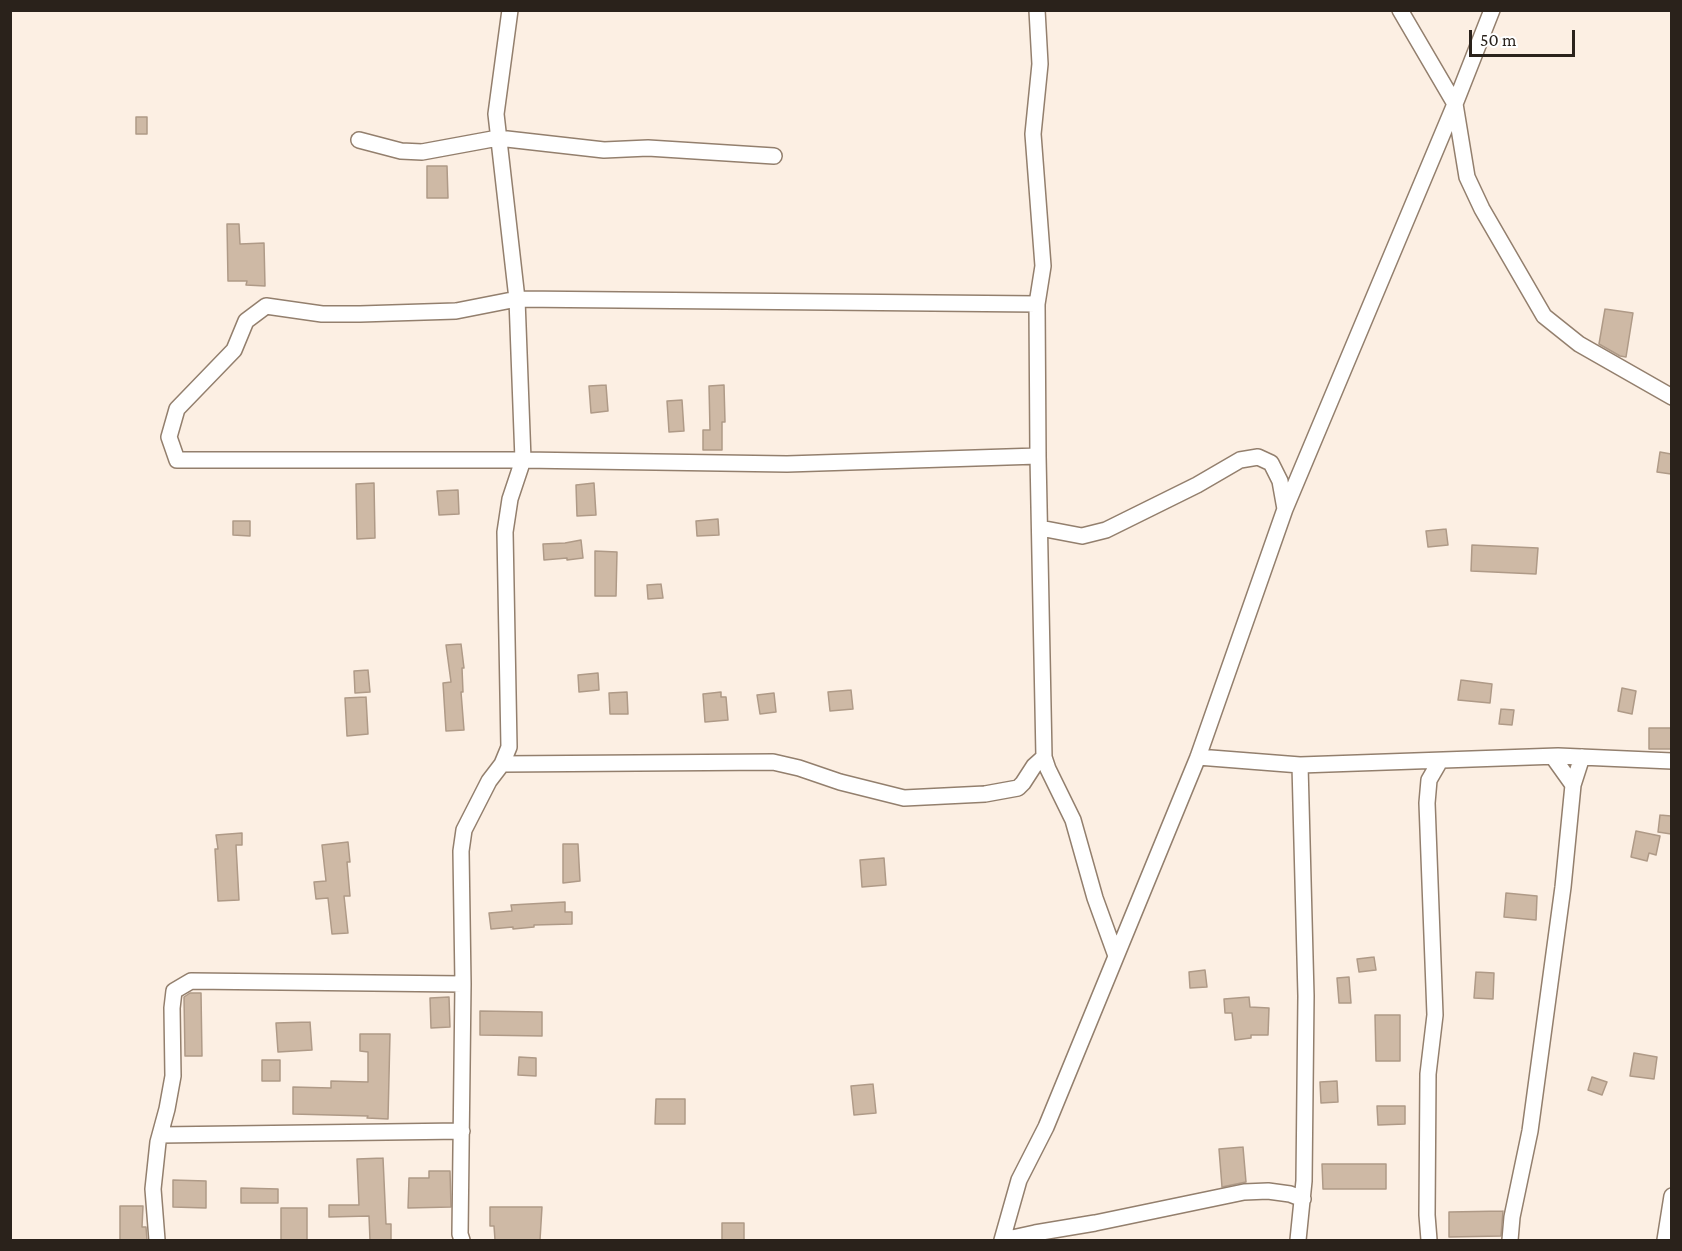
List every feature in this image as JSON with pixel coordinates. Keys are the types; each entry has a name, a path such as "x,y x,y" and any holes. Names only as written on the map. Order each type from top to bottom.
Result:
{"street":[{"path":"459,1238 463,984 461,851 464,830 489,781 502,764 509,747 505,532 510,499 523,460 517,299 496,114 510,10"},
{"path":"1037,10 1040,64 1033,134 1043,266 1037,304 1044,757 1073,820 1095,898 1116,956"},
{"path":"1400,10 1455,104 1467,177 1482,209 1544,315 1579,344 1671,397"},
{"path":"1303,1198 1268,1191 1244,1192 1002,1240 1019,1180 1046,1127 1198,757 1285,509 1455,104 1492,10"},
{"path":"359,140 401,151 422,152 498,138 604,150 648,148 774,156"},
{"path":"1037,304 517,299 456,311 322,314 266,306 246,321 234,350 177,409 169,437 177,460 523,460 787,464 1038,456"},
{"path":"1040,528 1082,536 1106,530 1240,460 1258,457 1271,463 1276,472 1285,509"},
{"path":"502,764 772,762 904,798 985,794 1018,788 1034,766 1044,757"},
{"path":"1198,757 1300,765 1553,757 1671,761"},
{"path":"1553,757 1573,784"},
{"path":"1510,1240 1512,1217 1530,1131 1563,887 1573,784 1582,757"},
{"path":"1429,1240 1427,1215 1428,1074 1435,1015 1427,803 1429,780 1440,760"},
{"path":"1298,1240 1304,1181 1306,996 1300,765"},
{"path":"156,1240 153,1189 160,1135 173,1076 174,991 191,981 463,984"},
{"path":"160,1135 462,1131"},
{"path":"1665,1240 1671,1196"}],"building":[{"path":"136,117 147,117 147,134 136,134"},
{"path":"427,166 447,166 448,198 427,198"},
{"path":"227,224 239,224 240,244 264,243 265,286 246,285 247,281 228,281"},
{"path":"1605,309 1633,313 1626,357 1599,344"},
{"path":"606,385 608,411 591,413 589,386"},
{"path":"724,385 725,422 722,422 722,450 703,450 703,430 710,430 709,386"},
{"path":"682,400 684,431 669,432 667,401"},
{"path":"1660,452 1671,454 1671,474 1657,472"},
{"path":"374,483 375,538 357,539 356,484"},
{"path":"594,483 596,515 577,516 576,485"},
{"path":"458,490 459,514 439,515 437,491"},
{"path":"718,519 719,535 697,536 696,521"},
{"path":"233,521 250,521 250,536 233,535"},
{"path":"1446,529 1448,545 1428,547 1426,531"},
{"path":"581,540 583,558 544,560 543,544"},
{"path":"1472,545 1538,548 1536,574 1471,571"},
{"path":"595,551 617,552 616,596 595,596"},
{"path":"661,584 663,598 648,599 647,585"},
{"path":"461,644 464,668 462,668 463,692 461,692 464,730 446,731 443,683 451,682 446,645"},
{"path":"368,670 370,692 355,693 354,671"},
{"path":"598,673 599,690 579,692 578,675"},
{"path":"1461,680 1492,684 1490,703 1458,700"},
{"path":"1622,688 1636,691 1632,714 1618,711"},
{"path":"851,690 853,709 830,711 828,692"},
{"path":"627,692 628,714 610,714 609,693"},
{"path":"721,692 721,697 726,697 728,720 705,722 703,694"},
{"path":"774,693 776,712 760,714 757,695"},
{"path":"366,697 368,734 347,736 345,698"},
{"path":"1501,709 1514,710 1512,725 1499,724"},
{"path":"1649,728 1671,728 1671,749 1649,749"},
{"path":"1660,815 1671,816 1671,834 1658,832"},
{"path":"1636,831 1660,836 1656,855 1649,853 1647,861 1631,857"},
{"path":"242,833 242,845 236,845 239,900 218,901 216,835"},
{"path":"348,842 350,896 344,896 348,933 332,934 328,898 316,899 314,882 326,881 322,845"},
{"path":"563,844 578,844 580,881 563,883"},
{"path":"884,858 886,885 862,887 860,860"},
{"path":"1506,893 1537,896 1536,920 1504,917"},
{"path":"565,902 565,912 572,912 572,924 491,929 489,913 512,911 511,905"},
{"path":"1374,957 1376,970 1359,972 1357,959"},
{"path":"1205,970 1207,987 1190,988 1189,972"},
{"path":"1476,972 1494,973 1493,999 1474,998"},
{"path":"1349,977 1351,1003 1339,1003 1337,978"},
{"path":"190,993 201,993 202,1056 185,1056 184,997"},
{"path":"449,997 450,1027 431,1028 430,998"},
{"path":"1249,997 1250,1007 1269,1008 1268,1035 1251,1035 1251,1038 1235,1040 1232,1013 1225,1013 1224,999"},
{"path":"480,1011 542,1012 542,1036 480,1035"},
{"path":"1375,1015 1400,1015 1400,1061 1376,1061"},
{"path":"310,1022 312,1050 278,1052 276,1023"},
{"path":"360,1034 390,1034 388,1119 367,1118 368,1116 293,1114 293,1087 331,1088 331,1081 368,1082 368,1052 360,1051"},
{"path":"1634,1053 1657,1057 1654,1079 1630,1076"},
{"path":"519,1057 536,1058 536,1076 518,1075"},
{"path":"262,1060 280,1060 280,1081 262,1081"},
{"path":"1592,1077 1607,1082 1602,1095 1588,1090"},
{"path":"1337,1081 1338,1102 1321,1103 1320,1082"},
{"path":"873,1084 876,1113 854,1115 851,1086"},
{"path":"656,1099 685,1099 685,1124 655,1124"},
{"path":"1377,1106 1405,1106 1405,1124 1378,1125"},
{"path":"1243,1147 1246,1182 1222,1187 1219,1149"},
{"path":"383,1158 386,1224 391,1224 391,1240 370,1240 369,1216 329,1217 329,1205 359,1205 357,1159"},
{"path":"1322,1164 1386,1164 1386,1189 1323,1189"},
{"path":"429,1171 450,1171 451,1207 408,1208 409,1178 429,1178"},
{"path":"173,1180 206,1181 206,1208 173,1207"},
{"path":"241,1188 278,1189 278,1203 241,1203"},
{"path":"120,1206 143,1206 142,1227 146,1227 147,1240 120,1240"},
{"path":"490,1207 542,1207 540,1240 495,1240 494,1226 490,1226"},
{"path":"281,1208 307,1208 307,1240 281,1240"},
{"path":"1503,1211 1501,1236 1449,1237 1449,1212"},
{"path":"722,1223 744,1223 744,1240 722,1240"}]}
